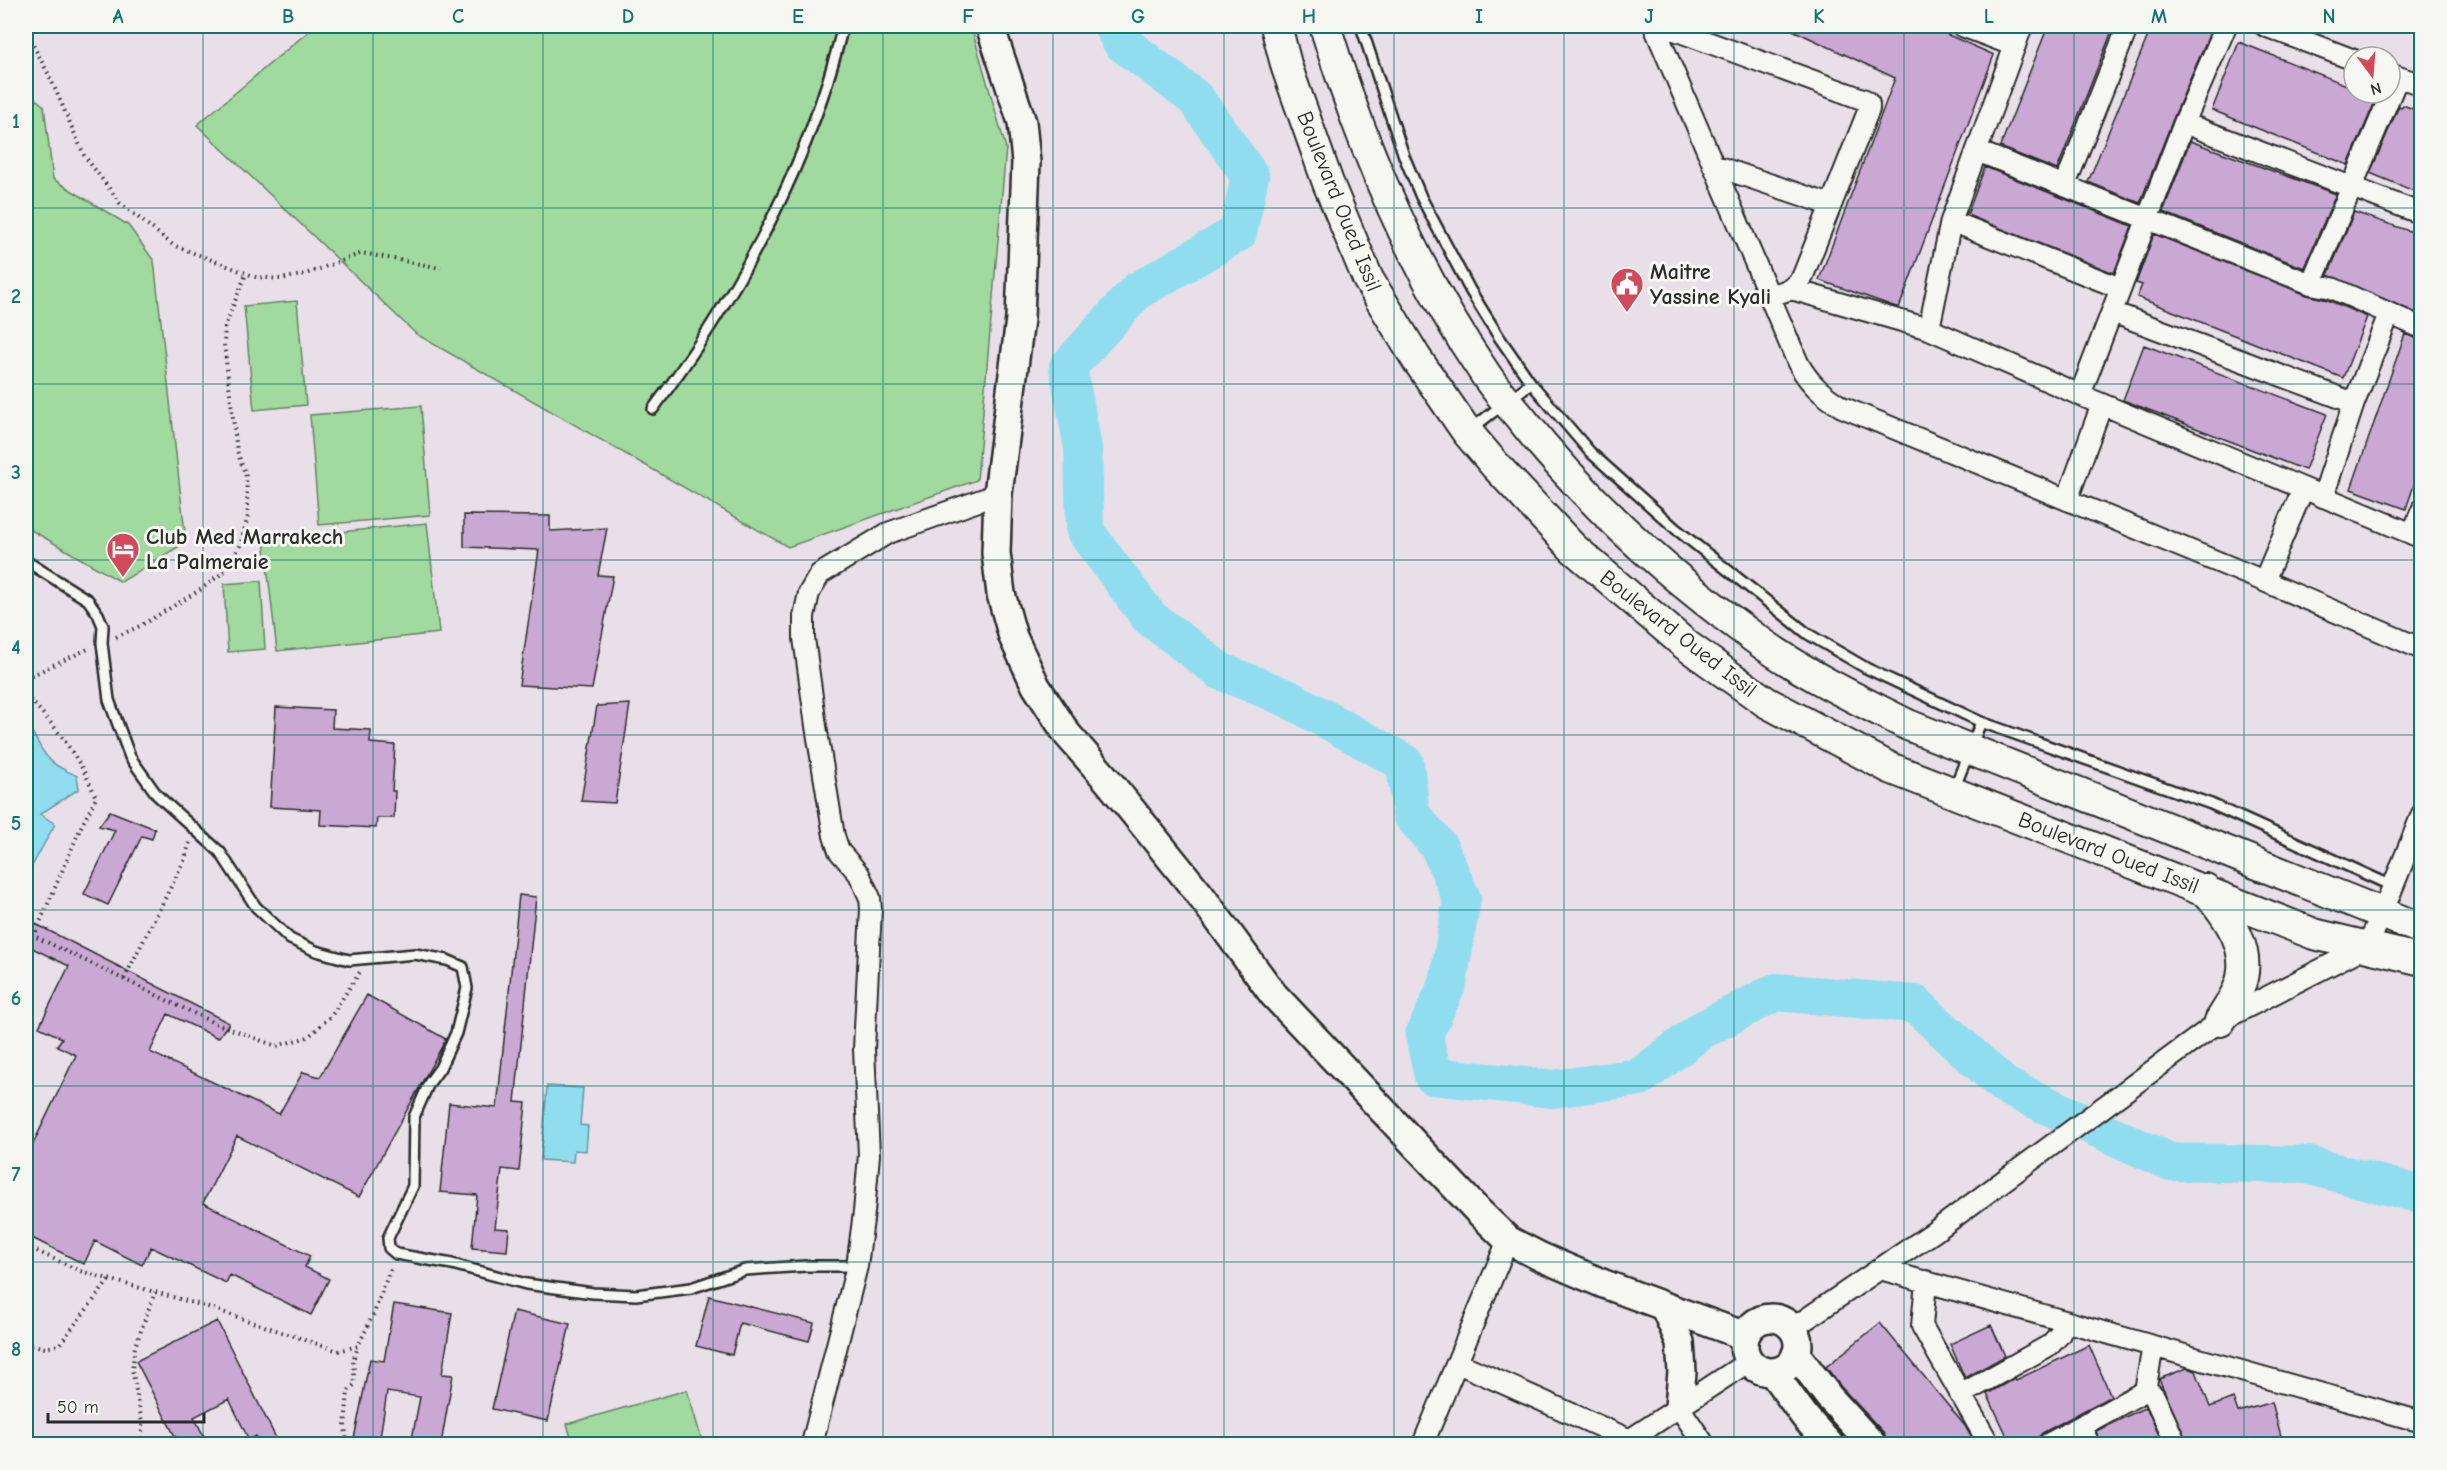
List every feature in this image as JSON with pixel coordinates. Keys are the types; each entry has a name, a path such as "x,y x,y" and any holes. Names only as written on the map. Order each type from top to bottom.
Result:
{"main road":[{"name":"Boulevard Oued Issil","path":"1276,26 1287,68 1328,183 1368,279 1416,358 1467,432 1573,548 1686,645 1766,702 1890,768 2205,889 2314,934 2421,960"},
{"name":"Boulevard Oued Issil","path":"1325,26 1340,75 1376,173 1437,298 1460,336 1485,375 1578,487 1669,571 1753,637 1831,686 1908,725 1971,752 2421,929"},
{"path":"2205,889 2226,914 2237,934 2243,955 2242,977 2238,991 2220,1021"}],"street":[{"path":"990,26 1022,122 1026,162 1020,319 998,494 996,553 1001,594 1013,637 1036,686 1067,734 1201,896 1273,994 1508,1240 1582,1275 1664,1306 1746,1349 1764,1372 1773,1373 1782,1370 1791,1362 1795,1341 1880,1269 1934,1232 2220,1021 2367,946 2421,814"},
{"path":"1654,26 1798,363 1823,396 1842,407 2264,580 2421,649"},
{"path":"1664,26 1865,100 1869,104 1802,278 1791,289 1770,296"},
{"path":"1962,26 2015,46"},
{"path":"1929,329 1951,221 2022,26"},
{"path":"2065,185 2128,26"},
{"path":"2080,395 2184,123 2226,26"},
{"path":"2265,26 2342,55"},
{"path":"2402,79 2421,85"},
{"path":"2311,284 2383,105"},
{"path":"2184,123 2421,214"},
{"path":"1977,151 2311,284 2332,288 2421,328"},
{"path":"1713,165 1831,205"},
{"path":"1951,221 2120,288"},
{"path":"1791,289 1929,329 2417,536 2421,510"},
{"path":"2112,312 2354,403"},
{"path":"2323,497 2354,403 2389,314"},
{"path":"2067,500 2102,404"},
{"path":"2264,580 2303,489"},
{"path":"812,1444 857,1266 869,1155 864,1049 871,909 870,898 859,874 839,851 834,836 804,638 804,616 808,593 820,574 888,533 998,494"},
{"path":"1429,1443 1458,1363 1508,1240"},
{"path":"1880,1269 2421,1422"},
{"path":"1926,1281 1922,1326 1989,1444"},
{"path":"1664,1306 1680,1342 1682,1372 1679,1407 1704,1444"},
{"path":"1458,1363 1626,1442 1679,1407 1746,1349 1760,1321 1778,1318 1795,1341 1829,1397 1872,1444"},
{"path":"1960,1395 2050,1345 2060,1334 2066,1321"},
{"path":"2048,1444 2085,1436 2145,1391 2152,1346"},
{"path":"1773,1373 1805,1417 1829,1444"},
{"path":"2145,1391 2154,1396 2176,1444"}],"lane":[{"path":"653,409 720,315 775,214 814,119 843,26"},
{"path":"1361,26 1404,156 1421,197 1470,290 1531,383 1590,452 1676,530 1808,634 1866,668 1982,722 2211,804 2392,886"},
{"path":"1467,432 1531,383"},
{"path":"26,561 88,600 98,614 102,626 109,700 130,757 157,795 220,852 256,907 290,939 334,957 349,960 415,954 447,960 463,967 467,988 456,1033 440,1068 421,1098 414,1117 412,1186 388,1238 390,1248 396,1254 452,1264 526,1284 593,1293 636,1295 690,1288 745,1270 806,1266 857,1266"},
{"path":"1953,791 1982,722"}],"path":[{"path":"26,36 49,75 84,155 120,203 173,245 256,277 281,279 306,274 362,253 441,268"},
{"path":"26,678 140,627 201,590 225,571 240,546 248,516 246,476 237,451 224,344 225,326 246,274"},
{"path":"26,696 38,707 66,744 96,798 34,936"},
{"path":"124,979 184,861 194,830"},
{"path":"26,932 212,1022 276,1046 308,1037 331,1016 368,959"},
{"path":"26,1246 80,1270 208,1307 338,1351 358,1346"},
{"path":"347,1444 345,1426 348,1391 355,1384 353,1360 396,1254"},
{"path":"26,1344 45,1348 58,1345 110,1279"},
{"path":"142,1444 142,1422 132,1369 135,1347 155,1292"}],"green space":[{"path":"315,26 971,26 1006,148 977,480 788,547 416,334 197,125"},
{"path":"26,91 44,106 53,179 128,225 154,261 186,542 121,582 26,527"},
{"path":"297,301 306,405 254,410 244,306"},
{"path":"421,406 430,515 319,525 310,415"},
{"path":"427,523 439,633 277,651 264,540"},
{"path":"261,581 265,649 228,652 224,584"},
{"path":"687,1390 703,1444 573,1444 567,1424"}],"water":[{"path":"26,724 42,751 52,762 77,776 79,789 40,814 55,824 26,877"},
{"path":"547,1086 583,1088 580,1125 588,1126 586,1151 574,1150 573,1162 541,1160"}],"building":[{"path":"1784,26 1928,26 1994,55 1899,308 1819,280 1895,78"},
{"path":"2048,26 2114,26 2057,170 2000,147"},
{"path":"2152,26 2200,26 2211,30 2140,203 2088,182"},
{"path":"2239,42 2342,83 2342,105 2374,105 2348,165 2212,110"},
{"path":"2403,105 2421,112 2421,194 2370,173 2399,106"},
{"path":"2190,141 2336,194 2304,268 2163,212"},
{"path":"1985,167 2132,226 2114,273 1967,215"},
{"path":"2354,212 2421,235 2421,315 2328,275"},
{"path":"2154,234 2367,317 2343,378 2137,297 2142,285 2136,283"},
{"path":"2405,334 2421,340 2421,464 2406,509 2351,489"},
{"path":"2144,345 2327,414 2305,470 2123,400"},
{"path":"464,515 550,516 550,531 607,528 598,575 613,576 592,689 519,685 539,550 464,547"},
{"path":"630,704 615,803 581,801 597,706"},
{"path":"276,707 333,710 332,728 371,730 370,743 395,745 392,791 395,791 394,818 377,818 376,828 320,825 321,810 270,807"},
{"path":"110,811 155,829 152,839 142,836 108,905 84,894 115,830 99,826"},
{"path":"519,895 536,897 515,1102 526,1103 519,1171 502,1169 495,1228 509,1229 507,1251 472,1248 477,1195 440,1192 449,1103 497,1108"},
{"path":"26,919 229,1023 218,1038 168,1014 150,1052 279,1114 303,1072 320,1077 367,995 446,1039 359,1197 237,1136 203,1203 310,1256 305,1267 329,1279 311,1315 230,1275 226,1283 151,1247 142,1265 95,1241 84,1264 26,1235 26,1147 30,1150 76,1055 57,1046 62,1038 39,1027 69,966 26,945"},
{"path":"709,1296 814,1323 809,1341 740,1323 732,1355 696,1346"},
{"path":"394,1304 452,1313 442,1374 453,1375 441,1444 411,1444 420,1397 387,1392 379,1444 353,1444 370,1359 384,1361"},
{"path":"514,1311 570,1324 548,1421 492,1409"},
{"path":"217,1321 279,1444 260,1444 256,1436 249,1440 229,1399 194,1417 208,1444 179,1444 136,1361"},
{"path":"1880,1323 1965,1426 1975,1444 1888,1444 1884,1433 1841,1387 1826,1367"},
{"path":"1991,1325 2005,1356 1965,1378 1950,1344"},
{"path":"2089,1345 2111,1396 2042,1433 2036,1444 2011,1444 1987,1394 2015,1378 2016,1380"},
{"path":"2187,1368 2196,1371 2210,1407 2233,1398 2238,1412 2272,1402 2281,1436 2253,1444 2188,1444 2159,1379"},
{"path":"2146,1407 2163,1444 2101,1444 2096,1431"}],"waterway":[{"path":"1112,26 1121,42 1196,99 1250,176 1238,233 1137,291 1068,367 1083,448 1085,531 1149,617 1220,671 1287,698 1405,763 1411,814 1439,847 1462,899 1448,983 1424,1035 1433,1076 1553,1089 1640,1077 1702,1030 1776,992 1915,1004 2005,1086 2170,1162 2307,1165 2422,1195"}],"place":[{"name":"Maitre Yassine Kyali","path":"1627,313"},
{"name":"Club Med Marrakech La Palmeraie","path":"123,578"}]}
